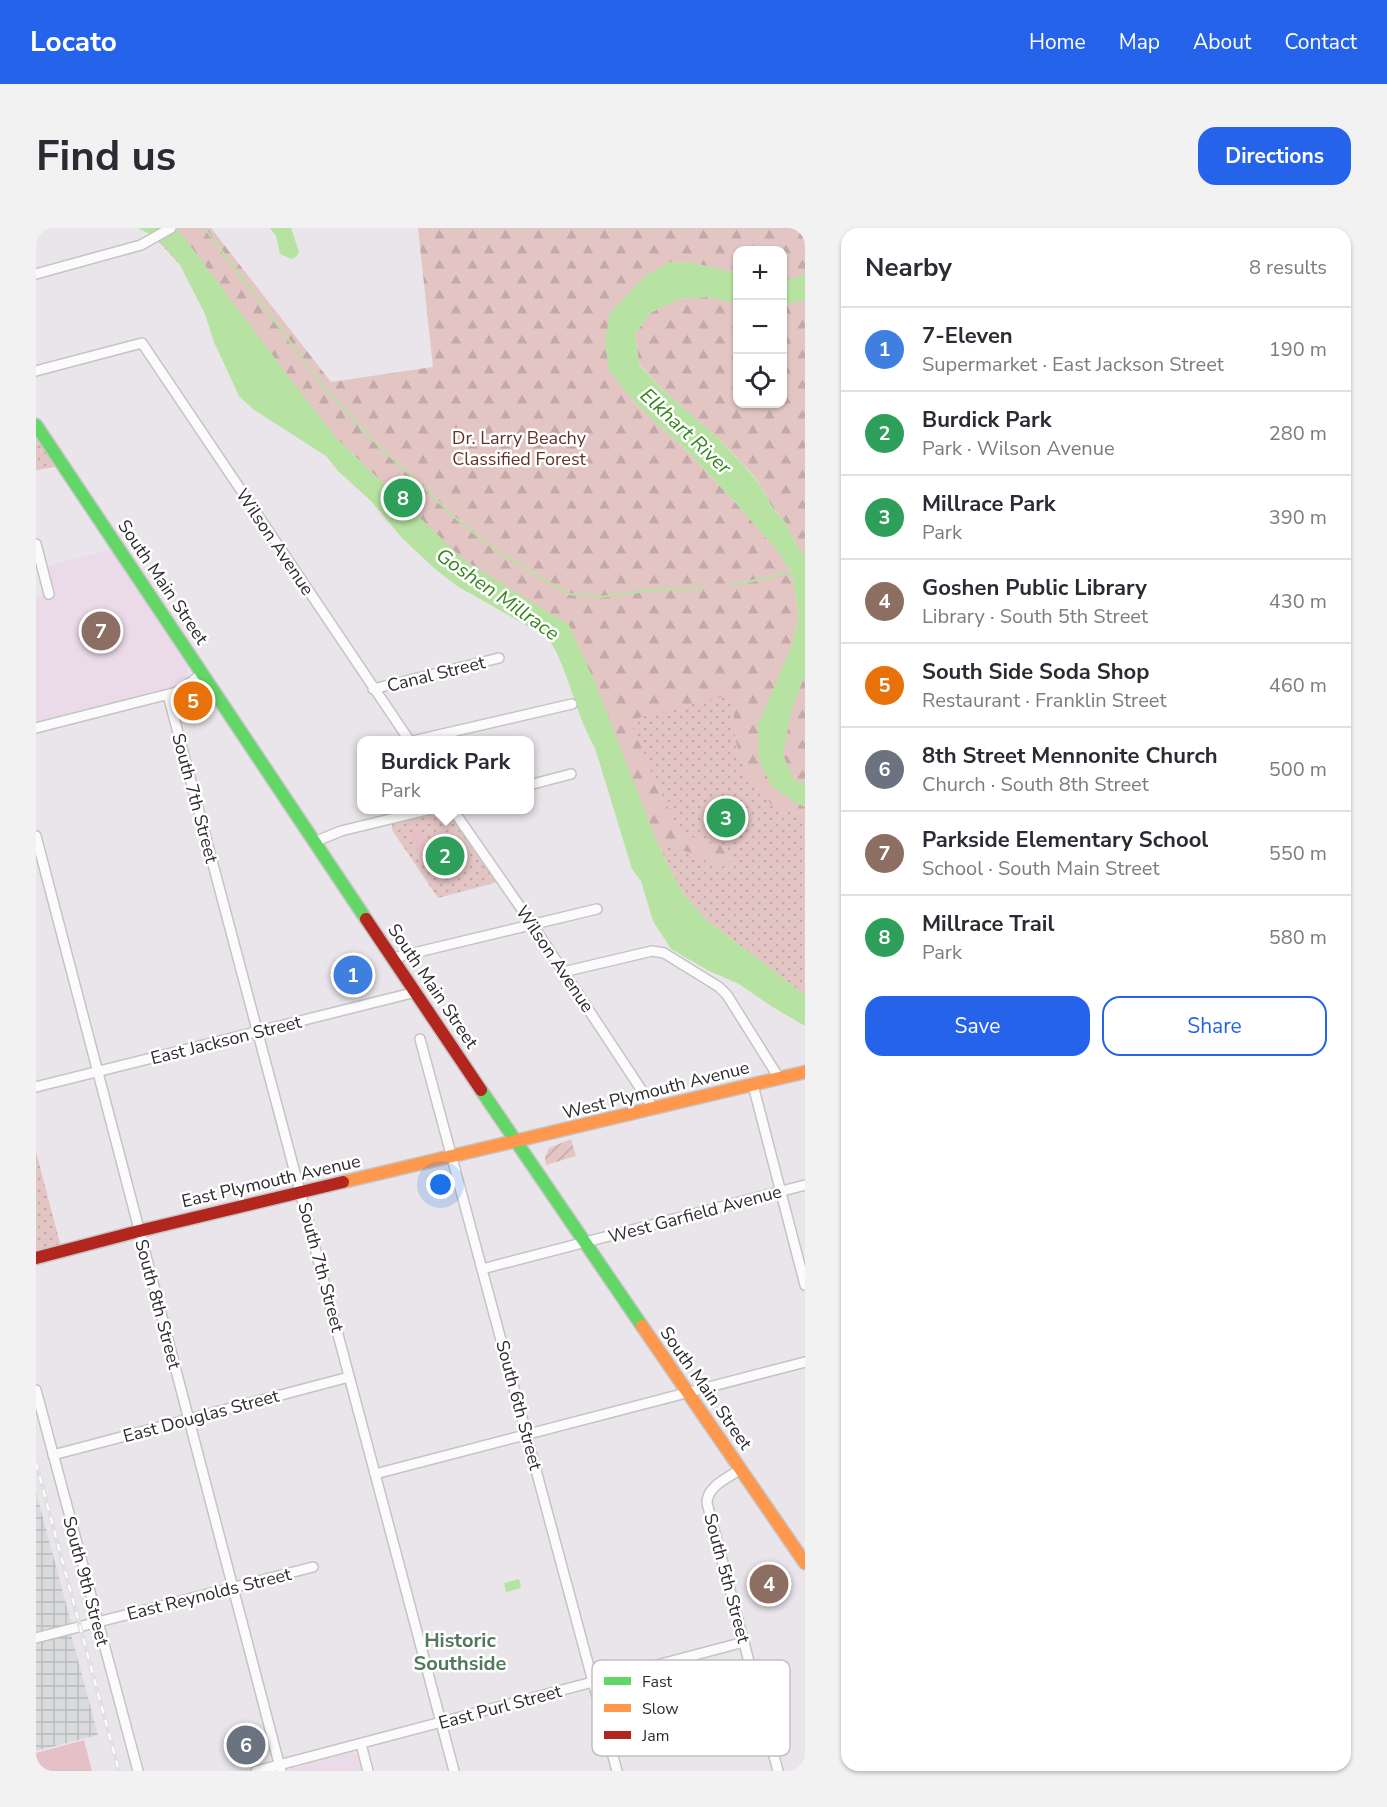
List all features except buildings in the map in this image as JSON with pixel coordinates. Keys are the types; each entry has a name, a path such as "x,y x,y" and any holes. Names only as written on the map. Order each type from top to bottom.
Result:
{"main road":[{"name":"South Main Street","path":"36,425 516,1141 805,1563"},
{"name":"West Plymouth Avenue","path":"516,1141 805,1072"},
{"name":"East Plymouth Avenue","path":"36,1258 516,1141"}],"street":[{"path":"36,274 135,248 171,228"},
{"name":"Wilson Avenue","path":"36,371 142,343 406,736"},
{"path":"36,544 49,594"},
{"name":"Canal Street","path":"373,689 500,658"},
{"path":"36,728 168,695 177,692 202,674"},
{"name":"South 7th Street","path":"168,695 454,1771"},
{"path":"438,736 572,704"},
{"path":"534,783 572,774"},
{"path":"314,842 341,831 411,814"},
{"name":"Wilson Avenue","path":"456,814 532,924 654,1109"},
{"name":"South 8th Street","path":"36,836 280,1768"},
{"path":"393,958 597,909"},
{"path":"563,972 652,951 664,952 719,987 727,995 779,1078"},
{"name":"East Jackson Street","path":"36,1087 416,992"},
{"name":"South 6th Street","path":"420,1039 592,1675"},
{"path":"753,1085 805,1285"},
{"name":"West Garfield Avenue","path":"482,1269 805,1185"},
{"path":"375,1474 805,1362"},
{"name":"East Douglas Street","path":"53,1455 350,1377"},
{"name":"South 9th Street","path":"36,1390 138,1771"},
{"name":"South 5th Street","path":"741,1469 715,1487 706,1499 749,1660"},
{"name":"East Reynolds Street","path":"36,1638 313,1567"},
{"name":"East Purl Street","path":"676,1660 744,1642"},
{"name":"East Purl Street","path":"256,1771 280,1768 441,1722 592,1683"},
{"path":"361,1744 368,1771"},
{"name":"South 6th Street","path":"613,1756 617,1771"},
{"name":"South 5th Street","path":"774,1756 778,1771"}],"shaded area":[{"path":"111,549 187,663 188,675 172,689 36,725 36,598 45,595 44,567"},
{"path":"420,830 427,845 417,850 410,835"},
{"path":"36,1492 98,1735 36,1751"},
{"path":"84,1740 92,1771 36,1771 36,1753"},
{"path":"353,1752 359,1756 365,1771 288,1771 290,1769"}],"green space":[{"path":"146,228 200,228 354,433 805,660 805,995 708,921 683,894 658,845 599,695 576,702 557,631 469,577"},
{"name":"Dr. Larry Beachy Classified Forest","path":"177,228 211,228 331,382 433,367 418,228 805,228 805,274 791,280 787,279 787,246 733,246 733,272 693,263 669,262 609,370 637,405 686,450 734,501 777,550 792,573 799,617 792,645 758,725 794,802 805,807 805,819 772,805 745,773 735,738 732,694 630,720 673,818 688,836 721,846 732,858 727,864 716,867 690,853 658,845 596,685 569,626 464,560 337,439"},
{"path":"707,297 733,302 733,408 787,408 787,304 805,300 805,553 800,551 785,522 774,510 756,478 719,439 665,392 639,364 635,334 650,313 679,299"},
{"path":"36,438 55,467 36,470"},
{"path":"805,674 805,783 794,780 783,755 791,712"},
{"path":"427,814 451,814 498,882 438,898 392,830 394,822"},
{"path":"571,1139 576,1156 546,1165 545,1157 549,1148"},
{"path":"36,1152 61,1247 36,1253"}],"water":[{"name":"Goshen Millrace","path":"138,228 177,228 337,439 464,560 569,625 596,685 658,845 683,894 708,921 805,995 805,1026 739,984 709,971 671,949 653,921 641,881 632,869 595,748 550,641 547,637 457,586 435,569 402,538 371,501 338,471 326,456 253,409 239,396 214,342 205,314 179,263 156,237"},
{"path":"270,228 291,228 299,252 296,257 291,259 280,254 276,236"},
{"name":"Elkhart River","path":"669,262 693,263 733,272 733,302 707,297 679,299 650,313 635,334 639,365 665,392 719,439 756,479 774,510 785,522 800,550 805,553 805,674 791,712 783,755 794,780 805,783 805,807 771,785 759,760 758,725 792,645 799,617 792,573 777,550 734,501 686,450 637,405 609,370 605,342 610,313 645,276"},
{"path":"805,274 805,300 787,304 787,278"},
{"path":"519,1579 521,1588 506,1592 504,1583"}],"waterway":[{"path":"206,230 327,391 377,444 461,523 497,551 569,594 601,597 645,591 704,588"},
{"path":"733,585 794,572"}],"railway":[{"path":"36,1463 119,1771"}],"traffic: fast":[{"path":"36,425 366,919"},
{"path":"481,1090 642,1326"}],"traffic: slow":[{"path":"343,1182 805,1072"},
{"path":"642,1326 805,1563"}],"traffic: jam":[{"path":"366,919 481,1090"},
{"path":"36,1258 343,1182"}],"place":[{"name":"Millrace Trail","path":"403,498"},
{"name":"Parkside Elementary School","path":"101,631"},
{"name":"South Side Soda Shop","path":"193,701"},
{"name":"Millrace Park","path":"726,818"},
{"name":"Burdick Park","path":"445,856"},
{"name":"7-Eleven","path":"353,975"},
{"name":"Goshen Public Library","path":"769,1584"},
{"name":"8th Street Mennonite Church","path":"246,1745"}],"district":[{"name":"Historic Southside","path":"460,1652"}]}
